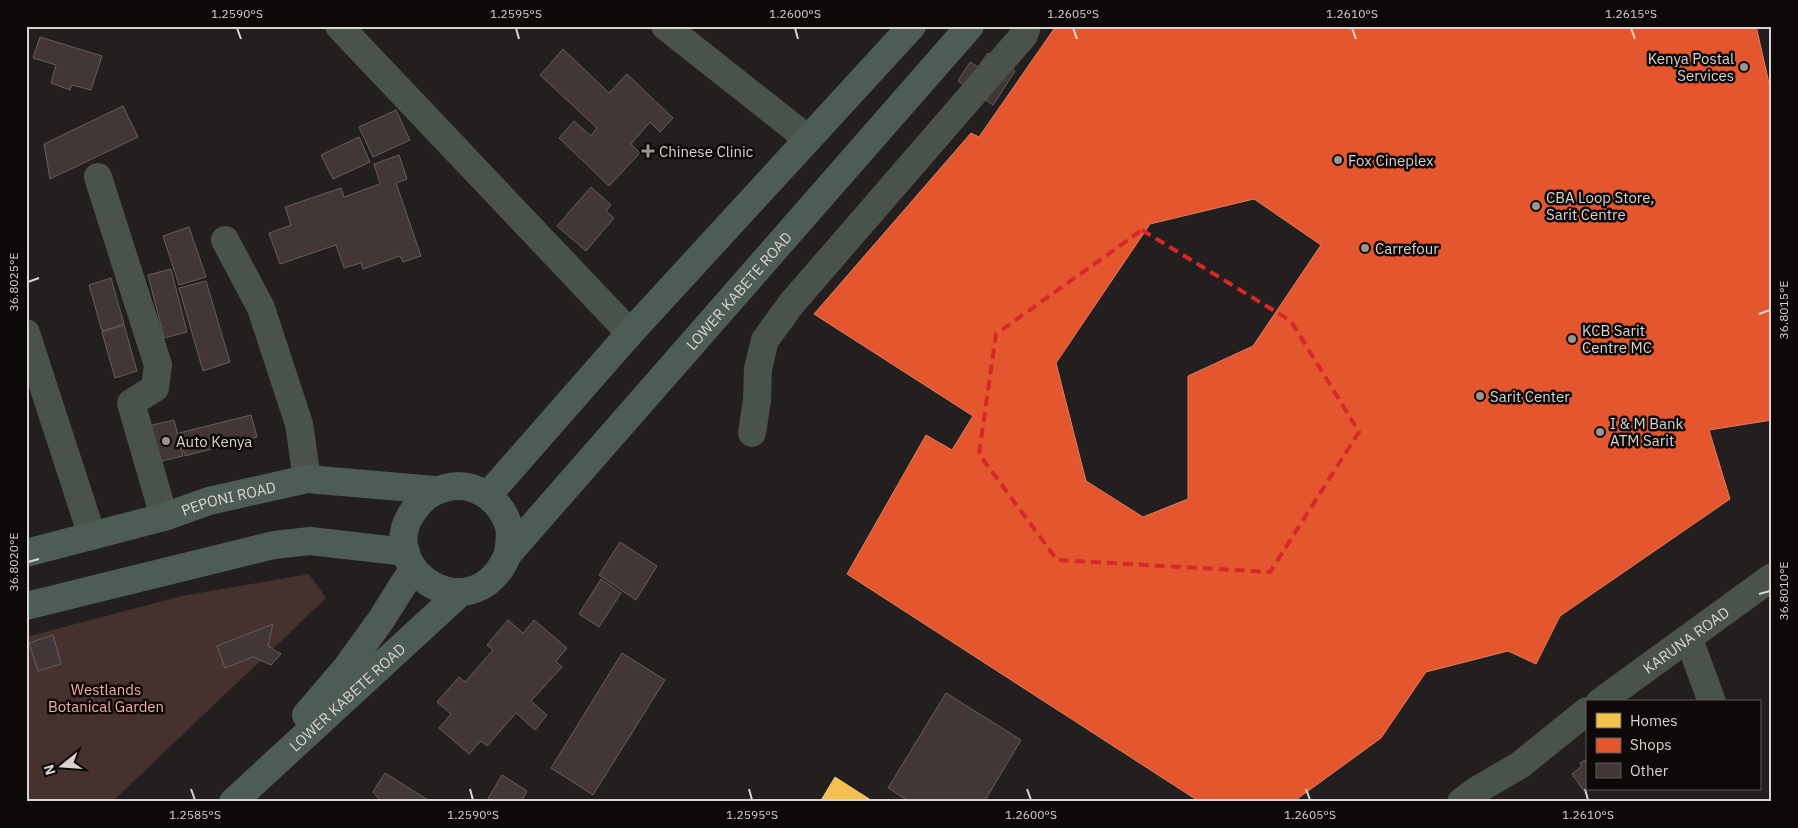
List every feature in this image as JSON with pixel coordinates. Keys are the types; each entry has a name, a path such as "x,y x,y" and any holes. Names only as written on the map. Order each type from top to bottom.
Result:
{"main road":[{"path":"488,495 630,333 912,26"},
{"name":"LOWER KABETE ROAD","path":"508,554 970,26"},
{"name":"PEPONI ROAD","path":"26,553 164,517 209,501 307,478 435,490"},
{"name":"LOWER KABETE ROAD","path":"232,802 347,666 381,620 410,561 428,584 445,591 461,592 479,588 491,580 503,566 508,554 510,529 503,512 488,495 471,487 461,486 435,490"},
{"path":"26,606 274,545 310,541 410,561 404,538 408,520 421,500 435,490"},
{"name":"LOWER KABETE ROAD","path":"232,802 461,592"}],"street":[{"path":"339,26 630,333"},
{"path":"664,26 808,139"},
{"path":"752,433 758,368 765,340 792,303 1018,43 1024,35 1027,26"},
{"path":"98,177 158,365 155,388 131,403 164,517"},
{"path":"225,240 262,308 299,424 307,478"},
{"path":"26,333 92,536"},
{"name":"KARUNA ROAD","path":"1603,700 1772,577"},
{"path":"1688,639 1711,700"},
{"path":"1461,802 1520,765 1586,712"}],"highlighted area":[{"path":"1142,230 1291,321 1359,432 1270,572 1057,560 979,454 996,334"}],"green space":[{"name":"Westlands Botanical Garden","path":"309,574 326,598 112,802 26,802 26,637 182,596"}],"building: Homes":[{"path":"835,777 874,802 820,802"}],"building: Shops":[{"name":"Sarit Center","path":"1056,26 1756,26 1772,96 1772,420 1709,430 1730,499 1560,616 1536,664 1508,651 1426,672 1381,738 1293,802 1200,802 847,574 926,435 952,450 973,416 814,314 971,133 979,137","holes":["1254,199 1321,245 1253,346 1188,376 1188,499 1143,517 1086,481 1056,363 1150,224"]}],"building: Other":[{"path":"40,37 102,56 91,90 72,85 70,90 51,83 56,65 33,58"},
{"path":"563,49 609,93 627,74 673,118 660,132 650,122 631,144 640,153 609,186 559,138 574,121 591,136 597,128 540,75"},
{"path":"988,53 1015,71 993,105 958,81 970,62 978,67"},
{"path":"123,106 138,137 50,179 44,144"},
{"path":"396,110 410,140 373,157 359,127"},
{"path":"359,137 370,162 333,179 321,155"},
{"path":"399,155 407,179 396,183 421,256 403,262 400,256 363,269 361,263 344,268 336,245 280,264 269,233 291,225 285,207 341,188 344,197 380,184 374,164"},
{"path":"591,187 611,205 606,211 614,218 586,251 557,226"},
{"path":"189,227 206,277 179,285 163,236"},
{"path":"171,269 187,332 164,338 148,275"},
{"path":"111,278 124,324 102,331 89,285"},
{"path":"206,281 230,362 203,371 179,288"},
{"path":"124,325 137,371 115,378 102,332"},
{"path":"251,415 257,437 185,456 179,433"},
{"name":"Auto Kenya","path":"174,420 183,456 158,462 148,426"},
{"path":"620,542 657,566 636,600 599,575"},
{"path":"601,579 621,593 599,627 579,614"},
{"path":"508,620 523,633 534,620 567,648 556,661 562,667 531,701 547,715 535,730 516,713 487,746 481,741 469,754 439,728 451,714 437,702 459,677 465,682 493,650 487,645"},
{"path":"273,624 268,646 281,654 271,665 253,657 225,668 217,646"},
{"path":"53,635 61,664 38,671 29,643"},
{"path":"622,653 665,680 593,795 551,768"},
{"path":"946,693 1021,740 984,802 910,802 888,788"},
{"path":"1586,760 1586,790 1584,791 1572,774 1582,766 1580,763"},
{"path":"385,773 431,802 379,802 380,800 373,792"},
{"path":"502,775 527,791 521,802 486,802"}],"place":[{"name":"Kenya Postal Services","path":"1744,67"},
{"name":"Chinese Clinic","path":"648,151"},
{"name":"Fox Cineplex","path":"1338,160"},
{"name":"CBA Loop Store, Sarit Centre","path":"1536,206"},
{"name":"Carrefour","path":"1365,248"},
{"name":"KCB Sarit Centre MC","path":"1572,339"},
{"name":"Sarit Center","path":"1480,396"},
{"name":"I & M Bank ATM Sarit","path":"1600,432"},
{"name":"Auto Kenya","path":"166,441"}]}
